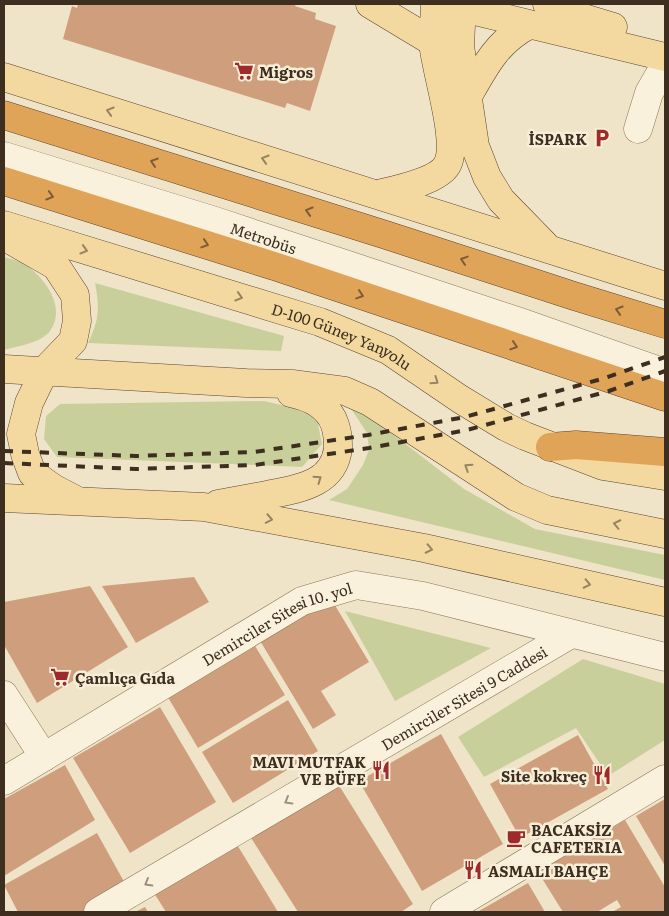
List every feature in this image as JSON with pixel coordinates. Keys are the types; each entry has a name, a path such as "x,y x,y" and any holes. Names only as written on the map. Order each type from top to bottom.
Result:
{"highway":[{"path":"4,115 665,324"},
{"path":"4,181 277,267 665,396"},
{"path":"550,446 576,445 665,452"}],"main road":[{"path":"370,4 433,42"},
{"path":"547,4 580,18 665,43"},
{"path":"378,194 413,186 435,176 447,167 452,155 450,128 433,42 451,5"},
{"path":"451,5 665,57"},
{"path":"451,5 460,46 475,146 487,177 501,200 546,247"},
{"path":"467,98 490,58 509,36 529,25"},
{"path":"4,78 378,194 665,286"},
{"name":"D-100 Güney Yanyolu","path":"4,224 320,322 356,335 388,350 460,399 506,427 603,466 665,476"},
{"path":"4,236 56,266 76,295 77,321 73,341 45,370 29,403 21,434 25,454 32,473 53,488 78,501"},
{"path":"4,368 246,383 292,384 345,391 370,402 516,497 547,510 665,534"},
{"path":"204,507 292,490 313,483 329,471 336,458 339,435 334,420 323,406 304,395 246,383"},
{"path":"4,498 204,507 424,548 665,602"}],"street":[{"path":"638,129 648,92 665,65"},
{"name":"Metrobüs","path":"4,156 215,221 523,324"},
{"path":"523,324 665,364"},
{"path":"523,324 665,373"},
{"name":"Demirciler Sitesi 10. yol","path":"4,781 302,601 356,585 423,596 665,657"},
{"name":"Demirciler Sitesi 9 Caddesi","path":"98,912 571,634"},
{"path":"4,694 44,757"},
{"path":"444,912 665,779"}],"green space":[{"path":"4,257 24,264 40,278 52,294 56,313 55,322 46,335 29,344 4,350"},
{"path":"95,283 284,336 281,351 88,343 98,314"},
{"path":"264,401 294,408 317,419 322,444 302,467 57,457 44,439 46,416 60,404"},
{"path":"350,407 382,426 464,489 535,529 665,555 665,580 329,500 347,489 363,465 369,450 367,433"},
{"path":"345,611 491,648 395,701"},
{"path":"583,659 665,684 665,740 608,776 576,728 484,777 458,737"}],"building":[{"name":"Migros","path":"78,4 296,4 295,6 316,13 315,19 336,26 310,111 287,103 285,108 63,39 72,6 77,8"},
{"path":"194,577 209,602 136,643 102,586"},
{"path":"90,586 128,647 37,703 4,645 4,602"},
{"path":"330,597 369,662 321,691 336,715 313,729 259,639"},
{"path":"249,636 285,695 198,748 163,689"},
{"path":"288,700 318,751 233,803 202,752"},
{"path":"160,707 216,802 130,853 73,758"},
{"path":"441,734 503,844 422,891 359,781"},
{"path":"578,735 608,789 520,838 490,784"},
{"path":"65,765 95,820 4,876 4,799"},
{"path":"335,779 413,904 401,912 298,912 248,833"},
{"path":"665,799 665,866 636,816"},
{"path":"625,820 665,887 665,912 612,912 621,907 617,900 597,912 563,912 538,872"},
{"path":"97,833 127,887 86,912 18,912 4,885"},
{"path":"236,843 278,912 166,912 154,893"},
{"path":"528,883 545,912 477,912"},
{"path":"145,907 148,912 135,912"}],"railway":[{"path":"4,451 136,456 254,452 368,435 465,417 605,378 665,357"},
{"path":"4,463 136,469 255,465 369,448 467,430 609,391 665,371"}],"place":[{"name":"Migros","path":"244,71"},
{"name":"İSPARK","path":"602,138"},
{"name":"Çamlıça Gıda","path":"60,677"},
{"name":"MAVI MUTFAK VE BÜFE","path":"381,770"},
{"name":"Site kokreç","path":"602,775"},
{"name":"BACAKSİZ CAFETERIA","path":"516,838"},
{"name":"ASMALI BAHÇE","path":"473,870"}]}
